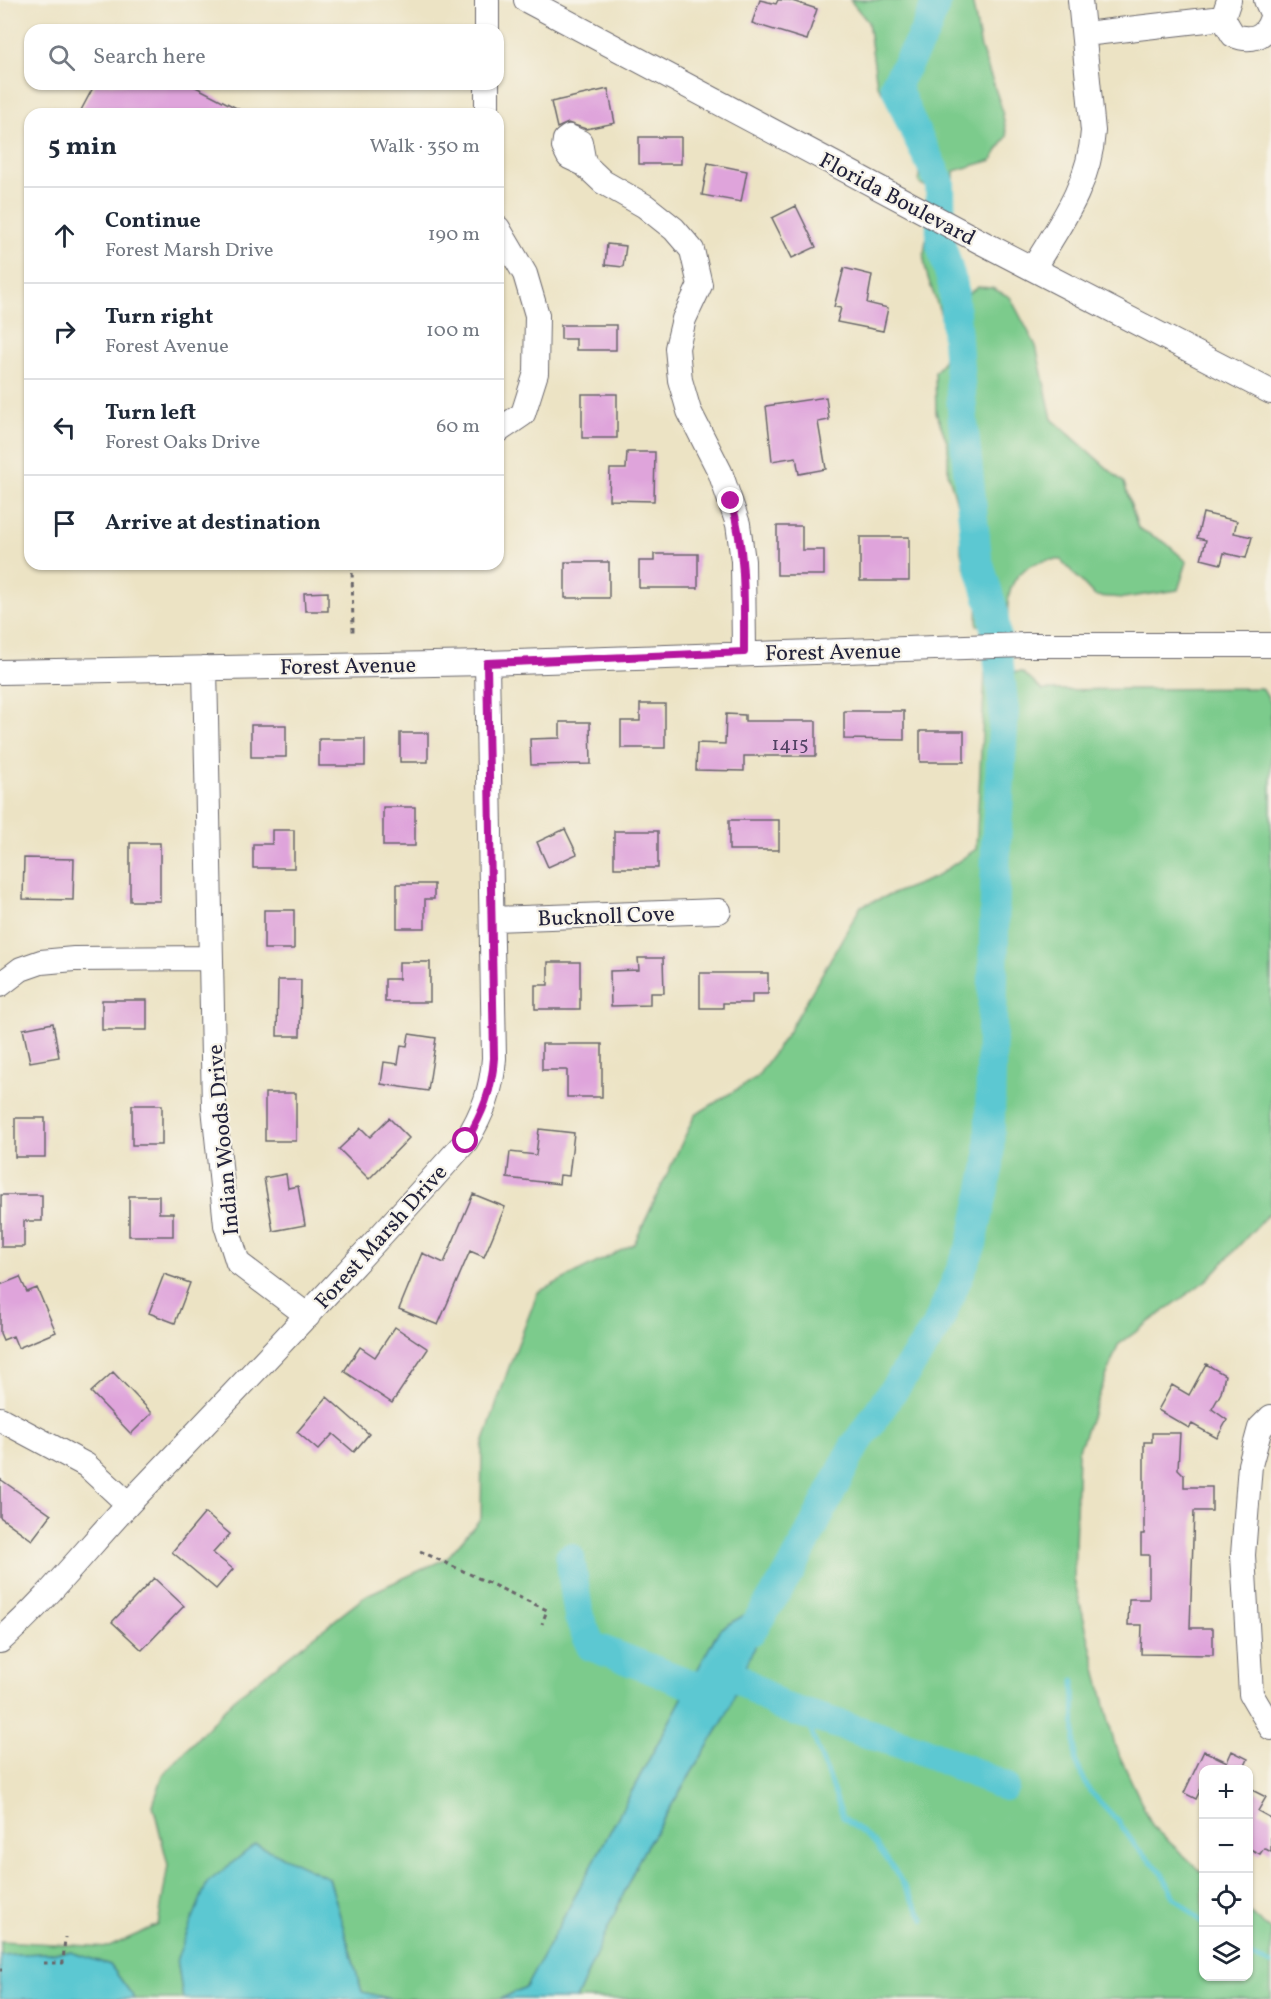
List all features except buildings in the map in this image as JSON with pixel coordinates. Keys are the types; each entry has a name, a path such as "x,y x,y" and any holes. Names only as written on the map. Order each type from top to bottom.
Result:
{"street":[{"path":"487,0 487,24"},
{"name":"Florida Boulevard","path":"526,0 979,241 1034,267 1271,392"},
{"path":"1034,267 1078,194 1090,159 1093,131 1080,0"},
{"path":"1266,0 1271,11"},
{"path":"1085,34 1226,9 1233,35 1242,39 1253,39 1262,34 1271,20"},
{"path":"487,90 487,108"},
{"path":"584,164 603,182 645,206 674,229 692,250 700,285 682,328 677,348 680,380 689,411 720,472 738,524 742,561 744,652"},
{"path":"504,238 525,274 537,315 536,373 523,414 504,427"},
{"name":"Forest Avenue","path":"0,672 487,663 744,652 1026,645 1271,645"},
{"name":"Forest Marsh Drive","path":"308,1316 466,1141 483,1114 492,1083 494,1058 487,663"},
{"name":"Indian Woods Drive","path":"205,668 214,1107 230,1244 238,1263 308,1316"},
{"name":"Bucknoll Cove","path":"492,919 719,911"},
{"path":"0,985 21,969 41,962 74,959 210,958"},
{"path":"0,1641 68,1575 128,1504 308,1316"},
{"path":"1271,1417 1260,1428 1250,1465 1243,1555 1251,1694 1271,1728"},
{"path":"0,1419 86,1465 128,1504"}],"path":[{"path":"352,570 353,633"},
{"path":"420,1551 547,1610 542,1624"},
{"path":"43,1963 63,1963 64,1937"}],"green space":[{"path":"850,0 972,0 981,48 1001,106 1007,136 992,160 954,171 954,202 919,183 919,156 898,113 877,85 868,22"},
{"path":"927,234 957,251 966,295 978,287 992,288 1010,297 1036,346 1052,419 1124,483 1138,528 1166,543 1187,562 1178,590 1124,598 1095,596 1061,560 1038,562 1019,574 1011,588 1007,626 977,625 978,586 965,569 961,551 961,517 948,473 948,445 936,412 935,372 943,360 946,346 942,316 926,271 924,257"},
{"path":"1022,672 1042,690 1262,688 1271,703 1271,1211 1208,1279 1118,1345 1078,1452 1074,1579 1115,1746 1153,1827 1199,1869 1199,1981 1253,1981 1253,1916 1271,1930 1271,1999 576,1999 640,1857 726,1716 773,1598 719,1630 526,1987 500,1999 390,1999 362,1992 329,1878 177,1958 183,1999 135,1999 110,1965 70,1952 0,1955 0,1941 109,1947 158,1925 168,1865 153,1805 163,1775 234,1699 367,1595 447,1558 481,1518 482,1447 538,1292 634,1244 695,1115 757,1077 789,1031 861,906 934,878 976,849 985,673"}],"water":[{"path":"774,1597 726,1716 640,1857 576,1999 500,1999 526,1987 719,1630"},
{"path":"256,1844 329,1878 362,1992 390,1999 183,1999 177,1958 207,1883"},
{"path":"70,1952 110,1965 135,1999 0,1999 0,1955"}],"waterway":[{"path":"751,1631 791,1570 854,1447 936,1328 972,1244 989,1165 996,844 1004,711 993,610 977,558 963,422 953,285 941,245 940,183 895,85 925,32 937,0"},
{"path":"570,1558 579,1617 591,1646 711,1692"},
{"path":"726,1669 780,1706 921,1750 1004,1786"},
{"path":"1074,1680 1075,1760 1089,1790 1118,1821 1136,1847 1160,1870 1174,1897 1199,1920"},
{"path":"805,1714 843,1817 874,1842 894,1869 924,1920"},
{"path":"1253,1957 1271,1964"}],"route":[{"path":"466,1141 483,1114 492,1083 494,1058 487,663 744,652 742,561 738,524 731,501"}]}
